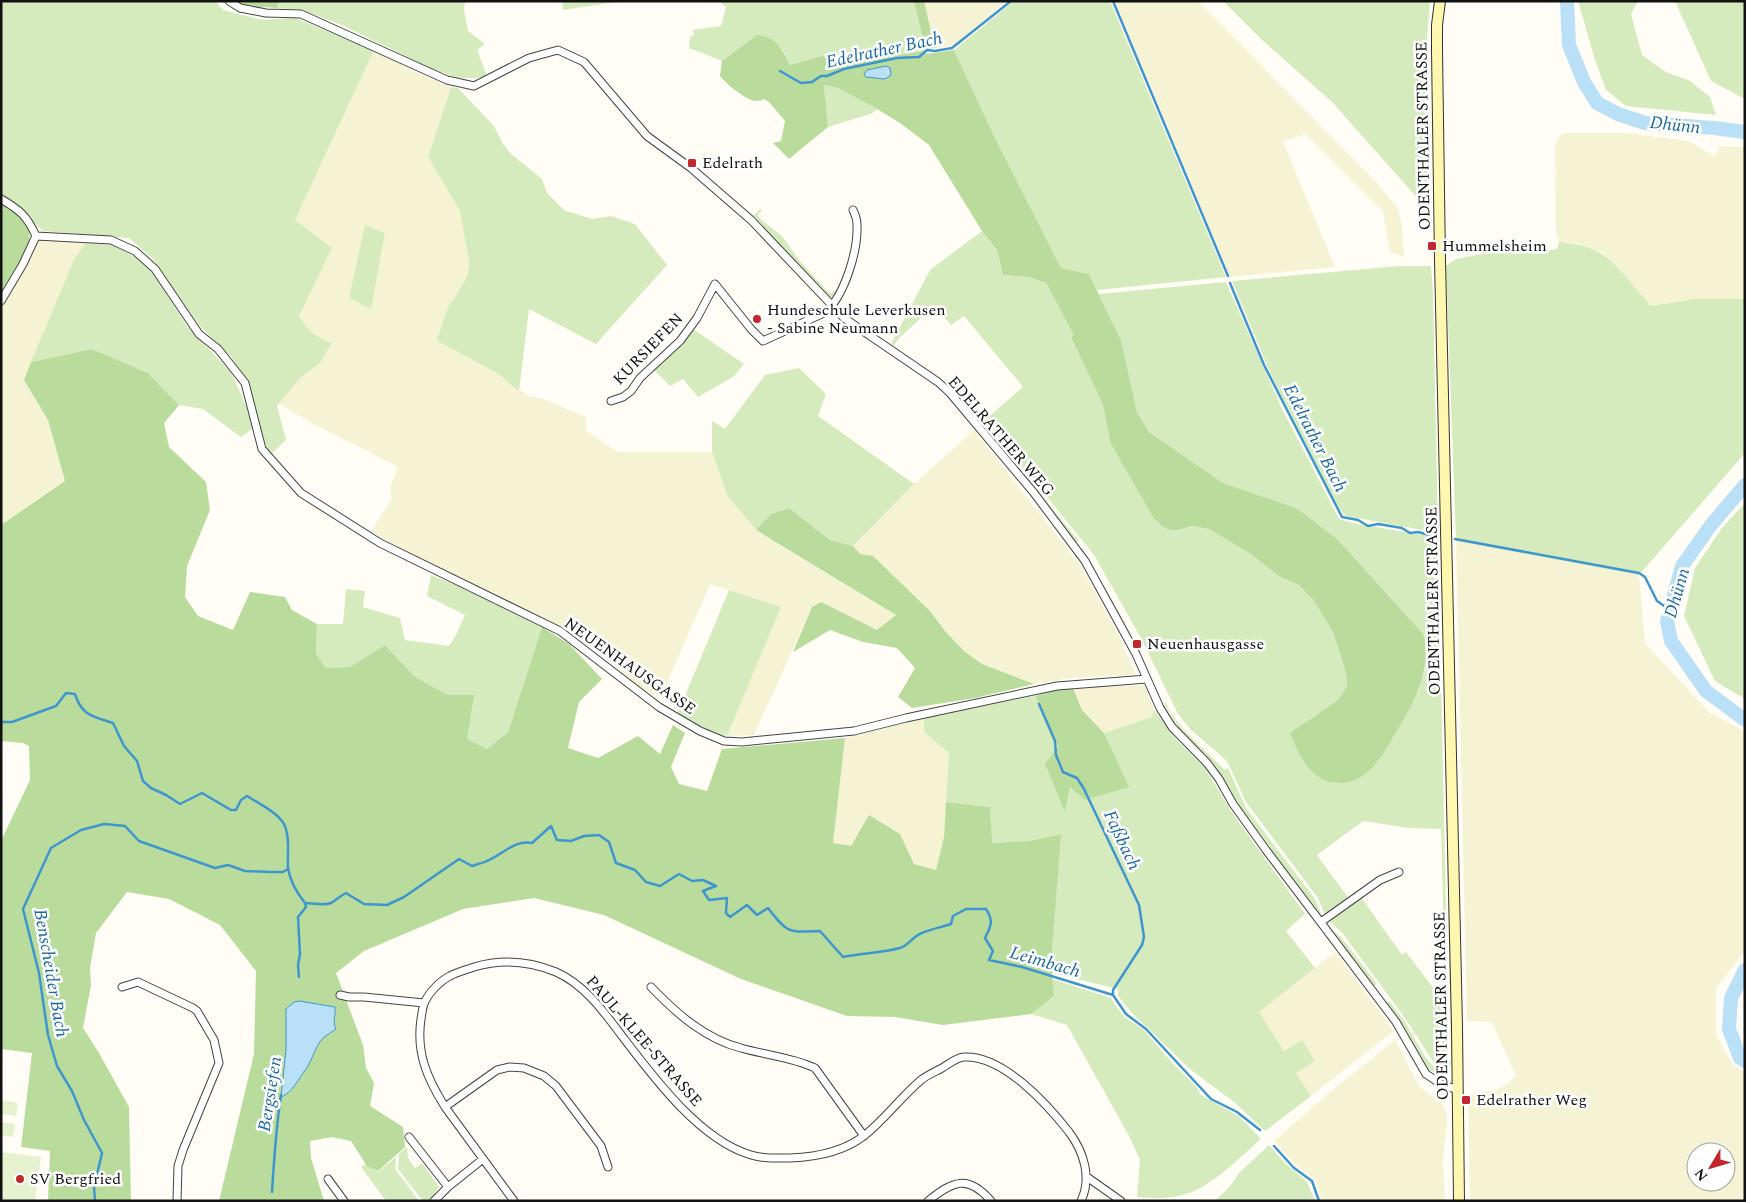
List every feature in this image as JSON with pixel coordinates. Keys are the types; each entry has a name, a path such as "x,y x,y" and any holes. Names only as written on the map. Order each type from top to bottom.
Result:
{"main road":[{"name":"ODENTHALER STRASSE","path":"1440,1 1436,51 1457,1002 1459,1201"}],"street":[{"name":"EDELRATHER WEG","path":"229,1 240,8 266,13 300,14 447,80 474,86 529,58 558,50 584,62 647,136 691,168 750,220 832,306 850,322 938,382 950,393 1034,493 1085,560 1136,654 1160,708 1172,727 1220,779 1233,804 1396,1022 1426,1074 1444,1086 1457,1089"},
{"path":"1,199 18,209 30,223 36,236 23,264 1,301"},
{"path":"832,306 852,264 858,223 853,210"},
{"name":"NEUENHAUSGASSE","path":"36,236 111,240 135,251 156,269 199,334 218,349 245,383 262,449 301,493 380,543 560,631 659,707 700,731 724,741 742,742 854,731 1058,686 1147,679"},
{"name":"KURSIEFEN","path":"611,401 631,392 640,378 680,341 697,318 715,284 751,329 764,342 826,312 832,306"},
{"path":"1321,922 1380,880 1399,872"},
{"name":"PAUL-KLEE-STRASSE","path":"424,1003 434,989 450,976 483,965 513,962 537,966 555,972 571,980 586,992 647,1068 701,1126 718,1140 752,1156 804,1158 835,1151 850,1145 864,1136 922,1079 962,1056 989,1061 1024,1084 1050,1108 1075,1140 1083,1158 1087,1177 1086,1190 1081,1201"},
{"path":"122,986 138,982 193,1008 197,1011 214,1040 219,1063 178,1166 177,1201"},
{"path":"651,987 692,1024 709,1036 739,1048 804,1063 815,1068 864,1136"},
{"path":"340,995 424,1003 419,1041 427,1074 444,1107 514,1201"},
{"path":"444,1107 497,1070 510,1067 524,1068 544,1076 556,1086 602,1146 608,1167"},
{"path":"409,1137 448,1186"},
{"path":"434,1201 448,1186 483,1159"},
{"path":"1087,1177 1121,1201"},
{"path":"328,1179 344,1201"},
{"path":"928,1201 950,1185 963,1183 980,1189 991,1201"}],"shaded area":[{"path":"924,1 1007,1 954,45 937,48 934,44"},
{"path":"1115,1 1198,1 1375,181 1398,208 1402,225 1404,257 1390,252 1383,212 1306,134 1283,142 1335,267 1230,277"},
{"path":"374,50 422,75 451,87 428,157 460,211 469,261 468,274 448,307 437,339 439,342 497,373 528,396 541,398 586,417 586,431 618,452 712,452 728,497 755,530 896,615 877,630 821,602 812,607 754,735 727,736 781,607 710,584 661,697 642,689 600,653 564,630 477,585 421,559 371,531 392,499 390,487 398,467 306,420 278,403 299,379 320,363 332,343 321,339 305,327 299,316 331,248 295,220","holes":["385,233 371,309 349,298"]},
{"path":"1567,133 1626,133 1689,141 1714,156 1719,150 1719,146 1745,147 1745,299 1684,300 1650,306 1619,268 1602,252 1577,244 1559,242 1556,234 1555,144 1561,135"},
{"path":"38,239 85,243 73,262 24,380 48,420 65,481 1,525 1,303"},
{"path":"974,430 1080,565 1118,634 1136,675 1071,678 1034,684 982,664 964,651 913,594 860,554 853,546 914,484"},
{"path":"1456,541 1639,575 1645,643 1709,712 1745,732 1745,951 1716,988 1716,1035 1733,1065 1745,1072 1745,1201 1470,1201 1468,1094 1498,1090 1516,1076 1492,1022 1467,1021"},
{"path":"1144,685 1154,710 1152,717 1104,733 1082,710 1073,688"},
{"path":"924,717 924,732 949,753 944,837 936,870 914,864 900,834 869,815 851,846 833,843 845,738"},
{"path":"1335,952 1394,1031 1311,1096 1296,1072 1315,1061 1302,1041 1284,1052 1258,1012"},
{"path":"1395,1040 1419,1086 1443,1105 1446,1112 1443,1160 1445,1201 1322,1201 1315,1179 1296,1165 1274,1141 1330,1092"}],"green space":[{"path":"1,1 215,1 223,10 262,20 295,18 374,50 295,220 332,248 299,316 313,333 332,343 320,363 299,379 277,406 286,440 272,453 268,452 247,384 232,358 198,324 154,260 129,238 43,231 19,209 1,198"},
{"path":"231,1 279,1 277,8 244,6"},
{"path":"279,1 465,1 464,10 468,31 485,44 477,50 487,76 459,78 430,68 342,25 302,10 277,8"},
{"path":"562,1 622,1 563,10"},
{"path":"718,1 914,1 925,51 833,64 833,53 790,65 784,51 757,35 722,61 689,48 690,37 694,35 693,30 721,26 726,7"},
{"path":"914,1 924,1 934,44 937,48 925,49"},
{"path":"1014,1 1110,1 1226,277 1097,290 1089,274 1061,268 995,138 954,50"},
{"path":"1223,1 1430,1 1427,38 1428,210 1332,102 1260,38"},
{"path":"1578,1 1638,1 1631,14 1642,55 1666,72 1690,81 1710,97 1716,115 1626,106 1606,90"},
{"path":"1675,1 1745,1 1745,99 1711,81"},
{"path":"757,35 769,38 778,44 790,65 833,53 834,64 925,51 926,54 954,50 995,138 1061,268 1089,274 1121,340 1137,412 1149,432 1223,483 1296,508 1337,539 1423,634 1425,661 1420,686 1388,745 1376,763 1367,772 1352,781 1341,783 1326,781 1313,773 1308,767 1299,754 1290,733 1338,700 1347,686 1346,673 1333,632 1313,600 1299,585 1280,577 1252,555 1209,529 1191,526 1179,530 1170,530 1162,526 1153,517 1111,444 1103,405 1071,338 1074,335 1046,283 1029,277 1003,275 997,250 982,231 929,145 900,123 877,109 838,88 824,85 828,127 789,159 773,143 781,141 785,121 769,102 764,99 756,101 747,98 731,87 720,76 722,61"},
{"path":"824,85 838,88 877,109 873,113 828,127"},
{"path":"451,87 458,88 494,126 510,153 542,179 547,193 564,210 592,219 611,216 635,224 667,265 596,344 529,309 519,391 497,373 439,342 437,339 448,307 468,274 469,261 460,211 428,157"},
{"path":"1,201 17,210 30,226 29,246 1,295"},
{"path":"760,209 762,211 758,214 759,218 782,236 799,260 829,293 837,291 832,297 828,297 753,216"},
{"path":"365,225 385,233 371,309 349,298"},
{"path":"982,231 997,250 1003,275 1029,277 1046,283 1075,335 1071,339 1103,405 1114,450 1170,530 1179,530 1191,526 1209,529 1252,555 1280,577 1299,585 1313,600 1333,632 1346,674 1347,686 1338,700 1290,733 1304,761 1327,782 1418,692 1425,669 1426,646 1296,508 1223,483 1149,432 1137,412 1121,340 1099,294 1226,282 1281,407 1339,519 1433,538 1435,533 1433,532 1346,516 1339,508 1272,377 1232,281 1399,266 1431,266 1449,1059 1443,1068 1434,1063 1405,1018 1344,935 1329,920 1361,897 1402,955 1406,952 1446,1005 1441,829 1409,828 1363,821 1317,855 1349,899 1325,915 1318,898 1246,802 1227,761 1190,729 1178,714 1142,640 1094,555 985,420 1023,387 964,316 951,325 934,306 898,339 894,346 891,344 930,270"},
{"path":"1559,242 1584,246 1602,254 1617,266 1650,306 1694,299 1745,299 1745,453 1639,575 1456,541 1446,266 1456,259 1528,245 1540,252 1557,249"},
{"path":"85,243 112,245 140,259 155,276 186,325 231,372 247,408 253,428 241,437 203,409 179,405 148,373 92,349 31,362 73,262"},
{"path":"693,329 744,364 733,377 698,397 683,379 670,386 654,370 679,346"},
{"path":"92,349 148,373 179,405 164,423 169,447 206,482 210,510 187,566 185,597 198,616 233,630 250,592 285,597 292,610 317,624 316,654 326,668 350,667 385,645 415,677 448,695 474,695 467,739 487,749 508,732 542,627 569,644 602,679 579,702 568,748 598,758 638,736 660,754 673,725 685,733 671,767 679,784 707,791 722,749 845,738 833,843 851,846 869,815 900,834 914,864 936,870 944,837 946,802 990,807 992,843 1029,841 1061,834 1051,963 1054,996 1031,1014 943,1025 895,1017 847,1016 741,979 604,915 534,898 463,909 364,951 336,973 363,1045 366,1068 374,1083 370,1106 403,1127 405,1147 378,1171 367,1166 351,1141 332,1137 310,1141 311,1158 324,1201 219,1201 254,1054 256,971 220,925 169,899 127,892 96,933 90,968 91,985 83,1028 129,1107 131,1201 48,1201 50,1151 21,1147 32,1053 1,1049 1,841 30,780 29,746 23,743 1,741 1,525 65,481 48,420 24,380 31,362"},
{"path":"799,368 826,394 818,416 914,484 853,546 830,540 789,508 771,514 756,530 728,497 712,452 712,421 725,429 765,375"},
{"path":"1026,476 1078,540 1076,543 1023,478"},
{"path":"1745,503 1745,699 1715,681 1684,616 1695,568 1722,528"},
{"path":"789,508 830,540 853,546 860,554 873,556 930,611 945,631 964,651 982,664 1034,684 975,698 912,708 898,697 915,668 897,648 863,642 830,630 793,652 812,607 821,602 877,630 896,615 756,530 771,514"},
{"path":"1082,548 1136,642 1080,549"},
{"path":"431,575 478,594 542,627 508,732 487,749 467,739 473,695 448,695 415,677 385,645 350,667 326,668 316,654 317,624 343,624 346,589 365,591 363,607 400,618 405,640 449,646 465,615 427,596"},
{"path":"729,590 781,607 727,736 713,733 677,715"},
{"path":"1444,675 1453,1059 1450,1067 1444,1072 1451,1060"},
{"path":"1073,688 1082,710 1104,733 1129,787 1085,800 1070,787 1065,812 1045,764 1058,747 1035,696 1056,690"},
{"path":"1035,696 1058,747 1065,811 1070,787 1128,787 1104,733 1152,717 1154,710 1176,739 1205,768 1233,814 1305,914 1286,931 1315,968 1259,1012 1284,1051 1302,1040 1315,1061 1296,1073 1311,1096 1265,1131 1234,1102 1190,1069 1132,1013 1118,996 1118,989 1052,973 1051,963 1060,834 1029,841 991,843 990,807 946,802 949,753 924,732 924,717"},
{"path":"1165,702 1177,721 1192,738 1225,770 1228,768 1246,808 1315,899 1323,918 1240,808 1212,763 1180,730"},
{"path":"1329,927 1341,937 1377,984 1373,986"},
{"path":"1052,979 1111,998 1123,1016 1144,1030 1174,1065 1196,1086 1201,1095 1240,1117 1261,1139 1223,1173 1190,1193 1168,1198 1137,1197 1140,1160 1129,1136 1067,1025 1031,1014 1054,996"},
{"path":"1389,1001 1405,1022 1426,1058 1439,1073 1425,1067 1408,1034 1386,1003"},
{"path":"1,1100 18,1103 16,1116 1,1114"},
{"path":"1,1122 15,1124 13,1137 1,1136"},
{"path":"1269,1145 1285,1163 1307,1182 1315,1201 1215,1201 1231,1185 1239,1173"},
{"path":"407,1147 408,1158 415,1168 422,1163 439,1187 430,1201 423,1201 398,1169 399,1154"},
{"name":"SV Bergfried","path":"1,1152 41,1157 35,1201 1,1201"},
{"path":"396,1157 395,1169 419,1201 386,1201 361,1167 366,1164 378,1172"}],"water":[{"path":"886,66 890,68 891,74 884,79 866,77 864,74 867,70"},
{"path":"299,1001 335,1007 334,1024 336,1029 320,1041 308,1066 298,1081 289,1092 281,1097 286,1050 286,1009 294,1002"}],"waterway":[{"name":"Edelrather Bach","path":"780,71 801,83 812,82 821,76 827,76 844,69 897,58 919,57 927,50 935,51 952,48 1011,1"},
{"name":"Edelrather Bach","path":"1113,1 1228,276"},
{"name":"Dhünn","path":"1567,1 1569,45 1584,82 1597,103 1618,114 1645,123 1745,132"},
{"name":"Edelrather Bach","path":"1230,283 1264,365 1342,517 1358,520 1368,526 1378,524 1402,528 1410,533 1418,532 1433,536"},
{"name":"Edelrather Bach","path":"1745,485 1711,525 1682,566 1667,621 1671,641 1706,691 1745,720"},
{"name":"Edelrather Bach","path":"1455,539 1639,573 1645,577 1657,601 1670,610"},
{"name":"Leimbach","path":"1,722 12,722 56,706 66,693 75,694 85,711 94,717 113,723 124,746 137,761 143,781 151,788 180,804 202,793 231,810 236,810 241,800 247,796 261,804 275,813 285,826 288,837 288,868 290,878 305,903 328,904 346,893 364,904 387,905 404,897 459,859 472,866 484,862 514,845 526,842 532,843 551,826 557,840 571,841 584,836 599,835 609,842 616,863 635,870 646,882 660,886 679,874 692,881 703,880 716,886 703,891 709,900 727,898 726,913 730,917 747,905 757,915 768,908 780,923 789,930 820,931 843,957 900,948 919,934 951,924 953,916 966,909 986,909 991,923 985,938 993,951 989,960 1022,967 1113,995 1126,1014 1146,1029 1211,1099 1237,1112 1260,1130"},
{"name":"Faßbach","path":"1039,704 1055,741 1056,755 1063,772 1077,778 1084,789 1139,905 1144,937 1142,945 1113,990 1113,995"},
{"name":"Benscheider Bach","path":"95,1201 94,1187 102,1153 84,1120 72,1091 57,1066 48,1035 39,973 23,909 51,848 81,830 104,824 125,826 139,841 215,868 228,865 245,871 270,872 283,872 288,869"},
{"name":"Bergsiefen","path":"299,977 298,917 306,907 305,903"},
{"name":"Dhünn","path":"1745,970 1731,998 1729,1029 1740,1058 1745,1061"},
{"name":"Bergsiefen","path":"272,1192 276,1131 281,1095"},
{"name":"Leimbach","path":"1274,1146 1294,1168 1312,1181 1319,1201"}],"place":[{"name":"Edelrath","path":"692,163"},
{"name":"Hummelsheim","path":"1432,246"},
{"name":"Hundeschule Leverkusen - Sabine Neumann","path":"757,319"},
{"name":"Neuenhausgasse","path":"1137,644"},
{"name":"Edelrather Weg","path":"1466,1100"},
{"name":"SV Bergfried","path":"20,1179"}]}
